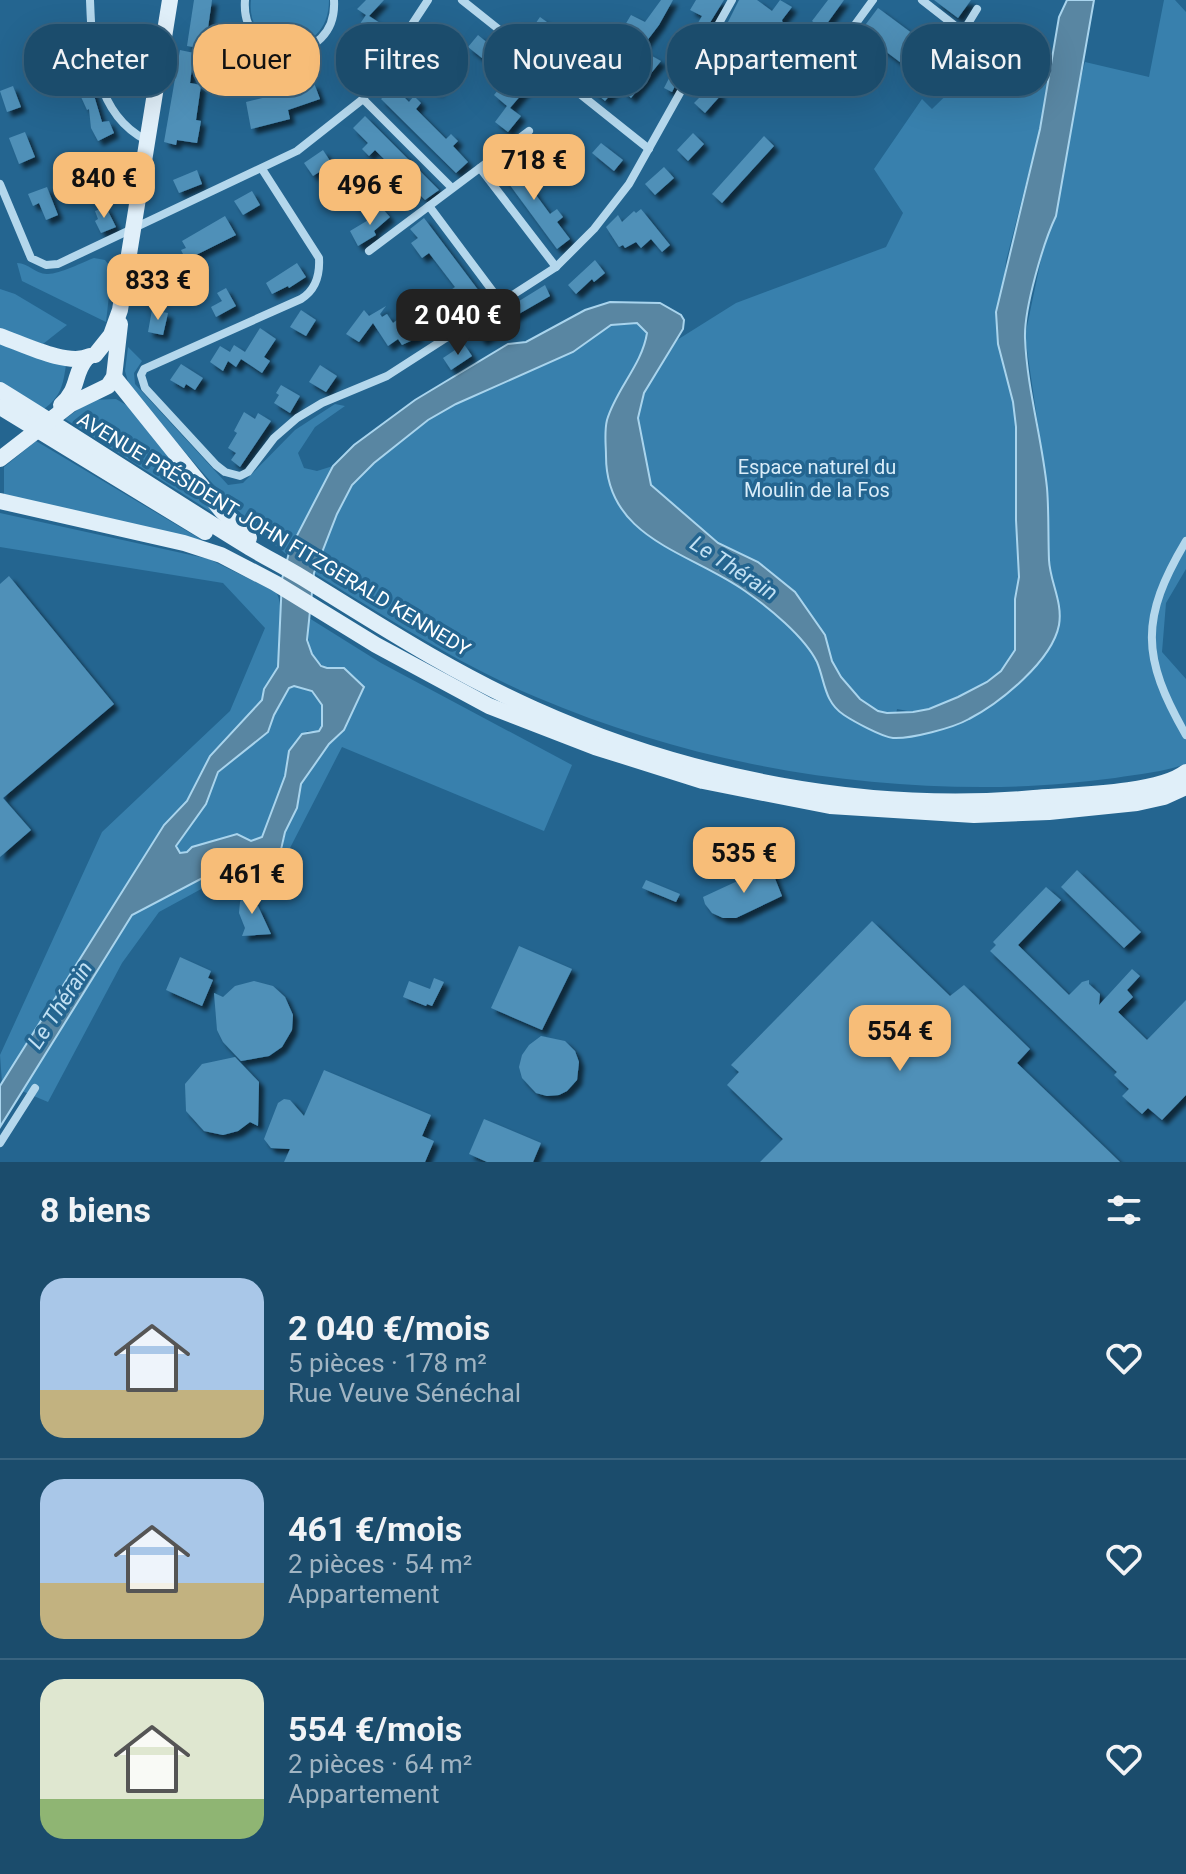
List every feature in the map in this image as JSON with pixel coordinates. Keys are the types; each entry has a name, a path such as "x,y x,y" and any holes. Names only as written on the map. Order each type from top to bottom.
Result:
{"main road":[{"path":"6,450 59,410 108,386 114,374 131,230 170,0"},
{"path":"59,410 72,394 81,365 111,335 120,310"},
{"path":"0,336 61,357 109,360 114,374 221,510 255,544 277,574"},
{"path":"80,376 87,387 100,390"},
{"name":"AVENUE PRÉSIDENT JOHN FITZGERALD KENNEDY","path":"0,390 247,546 277,574"},
{"name":"AVENUE PRÉSIDENT JOHN FITZGERALD KENNEDY","path":"0,407 313,596 430,674 504,713 617,755 712,784 821,805 935,814 1029,814 1137,803 1164,797 1186,787"},
{"path":"0,501 198,547 277,574"},
{"name":"AVENUE PRÉSIDENT JOHN FITZGERALD KENNEDY","path":"313,596 535,709 629,745 747,777 862,795 985,801 1104,792 1169,781 1186,772"}],"street":[{"path":"90,0 93,59 99,81 119,119 129,130 146,140"},
{"path":"245,0 246,15 254,34 271,47 291,51 305,49 322,37 333,19 334,0"},
{"path":"0,184 28,254 41,264 58,264 297,151 363,99 428,0"},
{"path":"462,0 649,149"},
{"path":"262,169 316,254 318,275 310,293 142,371 141,379 145,388 220,469 240,476 248,472 274,438 297,418 322,403 396,370 556,267 580,245 615,204 732,0"},
{"path":"855,24 873,0"},
{"path":"922,0 953,24"},
{"path":"968,24 977,9"},
{"path":"363,99 452,188"},
{"path":"369,251 529,131"},
{"path":"480,168 556,267"},
{"path":"429,206 500,301"},
{"path":"1186,541 1162,586 1152,622 1154,662 1186,735"},
{"path":"1171,706 1186,721"},
{"path":"0,1143 35,1088"}],"green space":[{"path":"251,0 329,0 325,21 320,29 320,24 255,24"},
{"name":"Espace naturel du Moulin de la Fos","path":"1164,0 1175,0 1186,12 1186,569 1166,603 1162,652 1186,679 1186,764 1098,780 1033,786 925,786 811,774 699,752 590,718 507,684 450,655 314,573 352,485 374,463 428,420 456,404 573,352 611,325 637,323 647,333 645,346 677,340 736,303 886,247 903,213 874,169 922,99 932,109 945,96 1045,96 1040,129 1006,261 998,344 1016,427 1019,577 1015,599 1015,650 1001,671 958,697 929,709 913,712 897,709 892,737 933,731 970,719 1029,674 1052,642 1059,605 1049,564 1047,487 1025,336 1045,240 1056,216 1072,114 1085,62 1149,77"},
{"path":"94,258 105,260 112,269 106,322 22,281 17,263 48,274"},
{"path":"0,289 15,294 67,325 43,344 0,329"},
{"path":"0,342 66,365 60,390 44,409 0,382"},
{"path":"128,347 142,361 134,373 135,384 228,485 243,483 295,430 335,404 345,406 315,427 298,453 304,468 317,471 333,466 286,554 223,495 129,385 125,371"},
{"path":"116,399 128,406 224,520 65,419 91,400"},
{"path":"36,441 202,540 200,543 4,495 4,467"},
{"path":"0,513 209,559 276,592 282,628 278,666 262,700 210,756 187,801 164,825 2,1083 0,1055 102,832 230,711 265,628 223,583 0,547"},
{"path":"309,618 381,663 572,765 544,831 342,747 273,881 214,882 159,912 122,963 48,1102 22,1091 132,915 212,873 237,869 257,876 282,854 285,832 297,808 301,784 329,744 344,730 364,688 344,668 327,668 315,658 309,640"},
{"path":"294,686 312,691 322,705 322,726 319,731 307,731 287,758 285,776 262,837 251,841 236,834 180,853 176,847 206,804 218,773 268,732 274,715 289,689"}],"water":[{"name":"Le Thérain","path":"1067,0 1094,0 1056,216 1035,276 1026,326 1029,376 1047,488 1050,568 1060,617 1046,653 1023,680 969,719 921,735 888,737 837,710 829,698 817,662 804,642 785,623 745,591 655,540 635,525 620,507 610,484 606,425 616,398 640,356 647,333 637,323 611,325 573,352 456,404 428,420 374,463 352,485 314,573 307,640 321,666 344,668 364,687 344,730 329,744 301,784 297,808 285,832 278,863 257,876 237,869 212,873 132,915 0,1127 0,1086 164,825 187,801 210,756 262,700 264,689 278,667 282,579 290,549 333,466 354,445 415,400 508,344 526,342 585,310 610,302 660,303 681,315 683,329 644,393 638,418 651,485 718,543 758,562 795,592 825,635 832,661 841,677 860,699 878,711 929,709 987,682 1001,671 1015,650 1015,599 1019,577 1016,427 998,344 996,312 1046,96 1050,96 1050,70 1059,17","holes":["294,686 312,691 322,705 322,726 319,731 302,734 289,751 285,776 262,837 251,841 237,834 180,853 176,846 206,804 218,772 268,732 289,688"]}],"building":[{"path":"194,0 212,0 209,24 193,24 193,47 187,46"},
{"path":"366,0 384,0 369,16 379,24 360,24 366,15 357,9"},
{"path":"661,0 673,0 651,36 651,24 626,24 631,15 645,22"},
{"path":"696,0 724,0 709,24 697,24 702,16 690,10"},
{"path":"739,0 757,0 772,11 780,0 792,7 782,20 783,24 727,24"},
{"path":"828,0 844,0 827,24 812,21"},
{"path":"934,0 971,0 958,18"},
{"path":"878,8 902,26 902,64 886,52 886,24 866,24"},
{"path":"540,17 550,24 535,24"},
{"path":"478,35 484,40 484,60 468,47"},
{"path":"180,50 193,53 190,83 193,84 193,96 199,96 196,120 201,121 197,143 177,140 176,145 164,142 172,96 177,96"},
{"path":"651,55 661,61 651,73"},
{"path":"13,86 21,107 7,112 0,91"},
{"path":"81,96 94,96 102,122 109,121 114,133 98,141"},
{"path":"271,96 319,96 320,99 288,110 290,119 251,129 246,102"},
{"path":"384,96 403,96 409,102 414,96 421,103 416,109 446,139 451,134 458,141 453,146 468,162 456,173 381,99"},
{"path":"495,96 520,96 510,108 521,116 508,132 495,122 507,106"},
{"path":"701,96 720,96 705,113 694,103"},
{"path":"365,116 439,190 425,200 412,187 406,193 392,178 388,182 380,174 387,168 385,160 375,150 369,156 362,149 368,143 353,128"},
{"path":"25,132 35,157 19,164 9,138"},
{"path":"693,133 704,144 688,161 677,150"},
{"path":"764,136 774,146 722,203 712,194"},
{"path":"601,143 623,160 614,171 592,153"},
{"path":"323,150 332,164 313,176 304,163"},
{"path":"123,155 128,167 110,175 104,161"},
{"path":"507,157 518,172 525,167 532,175 525,180 550,214 557,209 563,217 557,222 570,239 557,249 495,165"},
{"path":"664,167 674,178 655,195 645,184"},
{"path":"197,170 202,184 179,193 173,180"},
{"path":"47,187 58,215 46,220 39,203 33,206 28,194"},
{"path":"252,191 260,205 243,215 234,201"},
{"path":"380,206 390,217 374,231 376,235 358,246 350,231 375,216 372,213"},
{"path":"106,207 116,227 101,233 95,221 98,219 95,211"},
{"path":"641,209 670,245 662,252 651,239 641,248 636,242 625,248 623,245 619,247 606,227 618,215 622,222"},
{"path":"225,216 236,235 186,260 181,250 186,248 182,241"},
{"path":"424,218 488,303 473,312 461,295 454,300 448,292 455,287 429,253 422,258 411,243 418,238 410,229"},
{"path":"165,256 182,265 191,283 182,288 175,274 166,292 152,284 167,258"},
{"path":"595,260 605,273 594,282 592,279 576,294 568,285"},
{"path":"297,263 306,277 272,294 266,283"},
{"path":"545,285 550,296 482,341 474,329"},
{"path":"226,288 236,306 216,317 211,307 222,301 217,293"},
{"path":"386,306 380,314 382,317 387,314 393,323 397,320 404,330 412,325 419,337 402,345 398,339 388,346 373,323 359,342 346,334 364,310 369,316"},
{"path":"152,310 168,313 163,335 148,332"},
{"path":"301,310 316,320 306,336 290,327"},
{"path":"260,328 276,339 264,357 270,361 262,373 241,359 236,367 228,361 223,371 210,362 220,346 230,352 234,345 245,352"},
{"path":"464,344 472,356 451,370 443,358"},
{"path":"181,364 203,378 195,390 170,380"},
{"path":"320,365 337,376 326,392 309,382"},
{"path":"281,385 300,396 290,413 274,403"},
{"path":"244,412 255,419 258,413 271,421 240,467 231,460 236,453 228,448"},
{"path":"9,576 114,704 3,798 31,830 0,857 0,584"},
{"path":"770,866 782,896 736,918 723,918 712,913 705,904 703,897"},
{"path":"1077,870 1141,932 1124,948 1061,887"},
{"path":"646,880 680,894 676,902 642,888"},
{"path":"250,883 254,907 258,906 271,934 242,936 245,928 239,913 240,902"},
{"path":"1046,887 1061,900 1018,945 1069,995 1082,982 1089,980 1089,984 1100,994 1099,1005 1132,969 1140,976 1127,990 1133,997 1118,1012 1147,1040 1186,1000 1186,1095 1162,1120 1148,1108 1142,1114 1122,1096 1129,1089 1114,1075 1117,1072 990,951 996,945 993,942"},
{"path":"872,921 950,996 964,985 1030,1049 1017,1063 1120,1162 760,1162 783,1139 727,1085 739,1072 731,1065"},
{"path":"519,946 572,969 542,1030 491,1008"},
{"path":"180,957 211,971 208,978 213,980 202,1006 166,990"},
{"path":"434,978 444,982 432,1006 403,997 409,981 430,989"},
{"path":"254,981 273,986 285,997 293,1015 292,1030 282,1047 269,1056 241,1061 223,1042 217,1030 214,993 223,997 235,986"},
{"path":"541,1036 565,1041 575,1051 579,1062 577,1080 559,1095 536,1093 522,1078 519,1067 522,1055"},
{"path":"235,1057 259,1082 258,1126 250,1122 238,1131 223,1135 204,1131 186,1111 185,1084 202,1064"},
{"path":"324,1070 431,1115 422,1136 434,1141 425,1162 284,1162 290,1149 271,1148 264,1139 278,1103 284,1099 290,1100 304,1116"},
{"path":"484,1119 541,1143 533,1162 487,1162 469,1154"}]}
